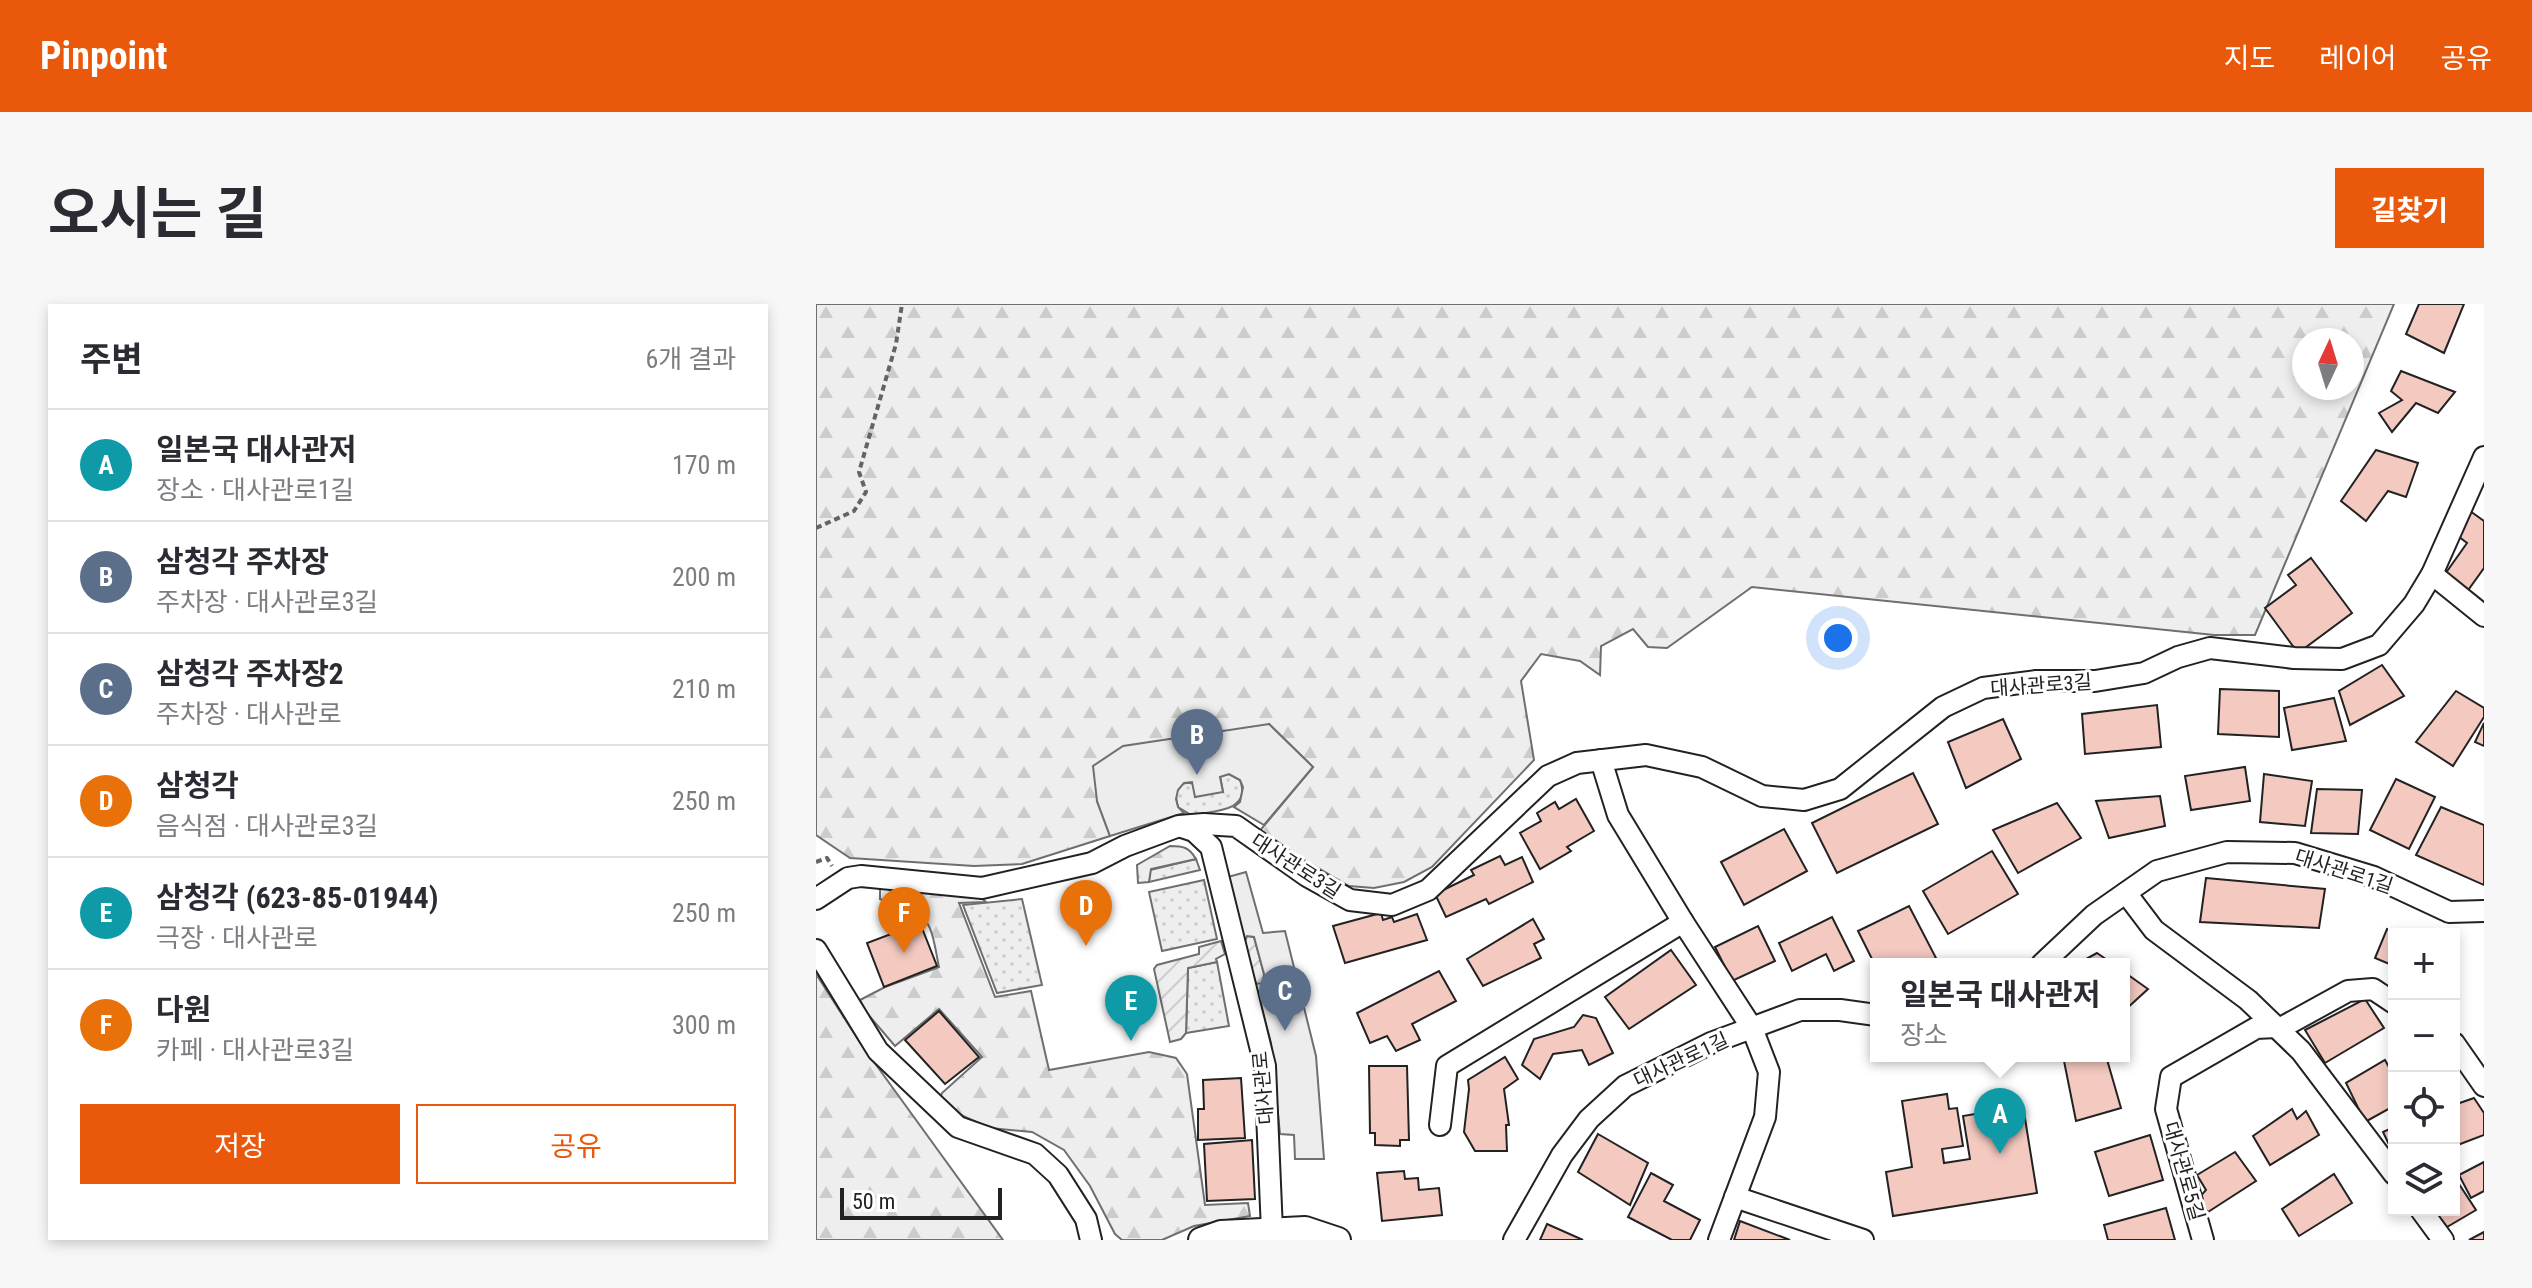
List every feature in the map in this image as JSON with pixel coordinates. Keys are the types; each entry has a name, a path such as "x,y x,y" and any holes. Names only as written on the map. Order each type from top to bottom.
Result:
{"street":[{"name":"대사관로3길","path":"816,899 848,878 861,876 982,888 1092,863 1125,846 1179,826 1204,824 1236,826 1307,876 1350,900 1392,905 1428,890 1548,776 1577,763 1646,755 1702,767 1762,796 1804,800 1840,789 1943,707 1983,688 2036,681 2095,681 2144,673 2178,657 2210,648 2294,658 2342,659 2379,645 2414,604 2432,574 2484,457"},
{"path":"2432,574 2484,616"},
{"path":"1601,760 1618,815 1752,1028 1769,1072 1765,1117 1719,1240"},
{"name":"대사관로","path":"1179,826 1194,831 1211,847 1265,1066 1272,1231"},
{"name":"대사관로1길","path":"2048,958 2094,915 2157,871 2227,852 2295,853 2374,877 2449,912 2484,911"},
{"path":"2126,893 2154,930 2248,1000 2301,1051 2388,1166"},
{"path":"1440,1125 1447,1066 1683,922"},
{"path":"816,950 878,1051 958,1127 1035,1154 1058,1175 1086,1219 1091,1240"},
{"path":"2277,1028 2348,991 2373,989 2390,1000"},
{"name":"대사관로1길","path":"1514,1240 1562,1155 1589,1119 1625,1086 1711,1043 1800,1010 1870,1014"},
{"name":"대사관로5길","path":"2203,1240 2166,1109 2171,1077 2256,1028 2277,1028"},
{"path":"2460,1052 2484,1086"},
{"path":"1735,1197 1863,1240"},
{"path":"2424,1216 2433,1236"},
{"path":"1201,1240 1221,1233 1305,1229 1338,1240"}],"path":[{"path":"816,528 854,511 866,492 859,472 896,344 902,304"}],"green space":[{"path":"816,304 2394,304 2364,375 2364,328 2292,328 2292,400 2354,400 2255,635 2214,635 1752,587 1667,648 1648,647 1633,629 1601,646 1600,675 1580,661 1541,654 1521,681 1534,760 1432,867 1404,882 1374,888 1349,886 1258,833 1313,767 1269,724 1097,801 1110,836 1022,864 974,866 850,858 816,835"},
{"path":"1229,774 1240,780 1242,791 1236,804 1219,811 1191,815 1178,807 1176,795 1183,784 1198,784 1223,792 1220,776"},
{"path":"1170,846 1185,848 1196,859 1151,869 1149,882 1138,883 1137,865"},
{"path":"1196,859 1200,870 1149,882 1150,870"},
{"path":"1204,880 1217,939 1162,951 1149,892"},
{"path":"880,887 978,895 986,902 959,903 995,997 1031,991 1049,1070 1149,1052 1176,1058 1187,1074 1205,1205 1248,1203 1250,1216 1194,1226 1162,1240 1122,1240 1115,1234 1090,1186 1064,1150 1032,1132 990,1128 943,1107 939,1101 942,1093 982,1057 939,1009 895,1046 866,1012 860,1000 939,967 932,934 925,919 912,909 880,899"},
{"path":"1022,899 1042,985 997,993 963,905"},
{"path":"1247,936 1254,937 1264,974 1265,980 1260,985 1255,984 1245,941"},
{"path":"1221,941 1225,954 1216,959 1217,962 1188,968 1186,1033 1181,1039 1170,1042 1154,969 1157,965 1199,954 1199,947"},
{"path":"1217,962 1229,1026 1186,1033 1188,968"},
{"path":"816,974 861,1044 1003,1240 816,1240"}],"shaded area":[{"path":"1269,724 1313,767 1264,825 1234,807 1240,802 1243,787 1240,780 1229,774 1220,777 1223,792 1195,797 1192,782 1184,783 1176,799 1184,813 1110,836 1097,801 1093,766 1123,746"},
{"path":"1246,872 1263,933 1285,931 1316,1056 1324,1159 1295,1159 1294,1135 1280,1134 1271,1043 1255,984 1263,983 1264,974 1254,937 1247,936 1245,941 1228,877"}],"building":[{"path":"2419,304 2464,304 2444,353 2406,334"},
{"path":"2401,371 2455,392 2438,413 2416,403 2392,432 2379,413 2402,400 2391,391"},
{"path":"2376,450 2418,463 2406,497 2388,491 2366,521 2341,501"},
{"path":"2470,511 2484,521 2484,568 2466,593 2443,577 2467,543 2454,533"},
{"path":"2311,558 2352,613 2298,653 2265,608 2296,585 2288,575"},
{"path":"2382,665 2404,696 2350,725 2339,691"},
{"path":"2220,689 2279,691 2279,737 2218,734"},
{"path":"2456,691 2484,708 2484,717 2453,766 2416,742"},
{"path":"2334,698 2346,741 2292,750 2284,708"},
{"path":"2157,705 2161,747 2085,754 2082,714"},
{"path":"2003,719 2021,759 1966,788 1948,742"},
{"path":"2484,723 2484,746 2475,742"},
{"path":"2245,767 2250,801 2191,810 2185,776"},
{"path":"1913,773 1938,824 1837,873 1812,823"},
{"path":"2264,774 2312,781 2305,826 2260,822"},
{"path":"2396,779 2435,797 2409,849 2370,830"},
{"path":"2317,789 2362,790 2358,834 2311,833"},
{"path":"2160,796 2165,826 2109,838 2096,801"},
{"path":"1576,799 1594,831 1567,847 1571,851 1540,869 1520,833 1541,821 1537,813 1555,802 1559,809"},
{"path":"2057,803 2081,838 2018,873 1993,830"},
{"path":"2441,807 2484,825 2484,885 2416,855"},
{"path":"1784,829 1807,871 1744,905 1721,862"},
{"path":"1992,851 2018,894 1948,934 1923,891"},
{"path":"1500,856 1505,865 1522,857 1533,882 1489,904 1486,899 1446,917 1435,894 1474,875 1471,870"},
{"path":"2206,878 2325,889 2319,928 2200,922"},
{"path":"1909,906 1936,958 1872,958 1858,931"},
{"path":"1381,913 1383,920 1392,917 1394,922 1417,914 1427,940 1345,963 1333,926"},
{"path":"1832,917 1854,961 1834,971 1826,954 1792,971 1779,943"},
{"path":"1533,919 1544,939 1534,944 1541,958 1483,986 1467,959"},
{"path":"920,923 937,966 884,987 867,943"},
{"path":"1758,926 1775,961 1732,981 1715,947"},
{"path":"2387,929 2388,963 2375,958"},
{"path":"1671,950 1696,985 1629,1029 1605,997"},
{"path":"2097,953 2104,958 2088,958"},
{"path":"1439,971 1456,1001 1412,1024 1420,1040 1396,1051 1387,1036 1370,1043 1357,1013"},
{"path":"2130,976 2148,989 2130,1006"},
{"path":"2365,999 2384,1028 2325,1063 2305,1030"},
{"path":"939,1011 979,1057 945,1084 905,1040"},
{"path":"1583,1015 1596,1018 1613,1053 1589,1065 1582,1050 1553,1054 1540,1079 1522,1065 1534,1039 1574,1027"},
{"path":"1505,1057 1518,1079 1504,1089 1509,1125 1506,1125 1507,1151 1475,1151 1464,1132 1468,1080"},
{"path":"2385,1060 2388,1065 2388,1109 2365,1122 2346,1083"},
{"path":"2064,1062 2108,1062 2121,1108 2076,1121"},
{"path":"1369,1066 1407,1066 1409,1140 1400,1140 1400,1146 1375,1145 1375,1133 1370,1133"},
{"path":"1241,1078 1245,1138 1198,1140 1198,1109 1204,1109 1203,1080"},
{"path":"1947,1094 1949,1109 1957,1108 1963,1146 1942,1149 1944,1163 1970,1159 1963,1116 2023,1106 2037,1193 1893,1216 1886,1172 1912,1167 1902,1101"},
{"path":"2474,1098 2484,1113 2484,1135 2460,1144 2460,1144 2460,1103"},
{"path":"2292,1109 2297,1119 2306,1111 2319,1135 2270,1165 2253,1136"},
{"path":"1598,1134 1648,1163 1630,1205 1578,1172"},
{"path":"2150,1135 2163,1180 2109,1196 2095,1152"},
{"path":"1252,1140 1255,1199 1207,1201 1204,1144"},
{"path":"2235,1152 2256,1181 2208,1212 2198,1199 2206,1190 2197,1175"},
{"path":"2484,1162 2484,1191 2471,1198 2460,1174"},
{"path":"1404,1171 1405,1179 1418,1178 1419,1190 1439,1188 1442,1215 1382,1221 1377,1173"},
{"path":"1651,1173 1673,1185 1664,1201 1700,1220 1690,1240 1672,1240 1628,1217"},
{"path":"2334,1174 2352,1203 2299,1236 2282,1209"},
{"path":"2460,1186 2476,1210 2447,1227 2439,1216 2460,1216"},
{"path":"2166,1208 2175,1240 2108,1240 2104,1225"},
{"path":"1740,1221 1790,1240 1734,1240"},
{"path":"1547,1224 1583,1240 1540,1240"},
{"path":"2484,1232 2484,1240 2469,1240"}],"place":[{"name":"삼청각 주차장","path":"1197,775"},
{"name":"삼청각","path":"1086,946"},
{"name":"다원","path":"904,953"},
{"name":"삼청각 주차장2","path":"1285,1031"},
{"name":"삼청각 (623-85-01944)","path":"1131,1041"},
{"name":"일본국 대사관저","path":"2000,1154"}]}
